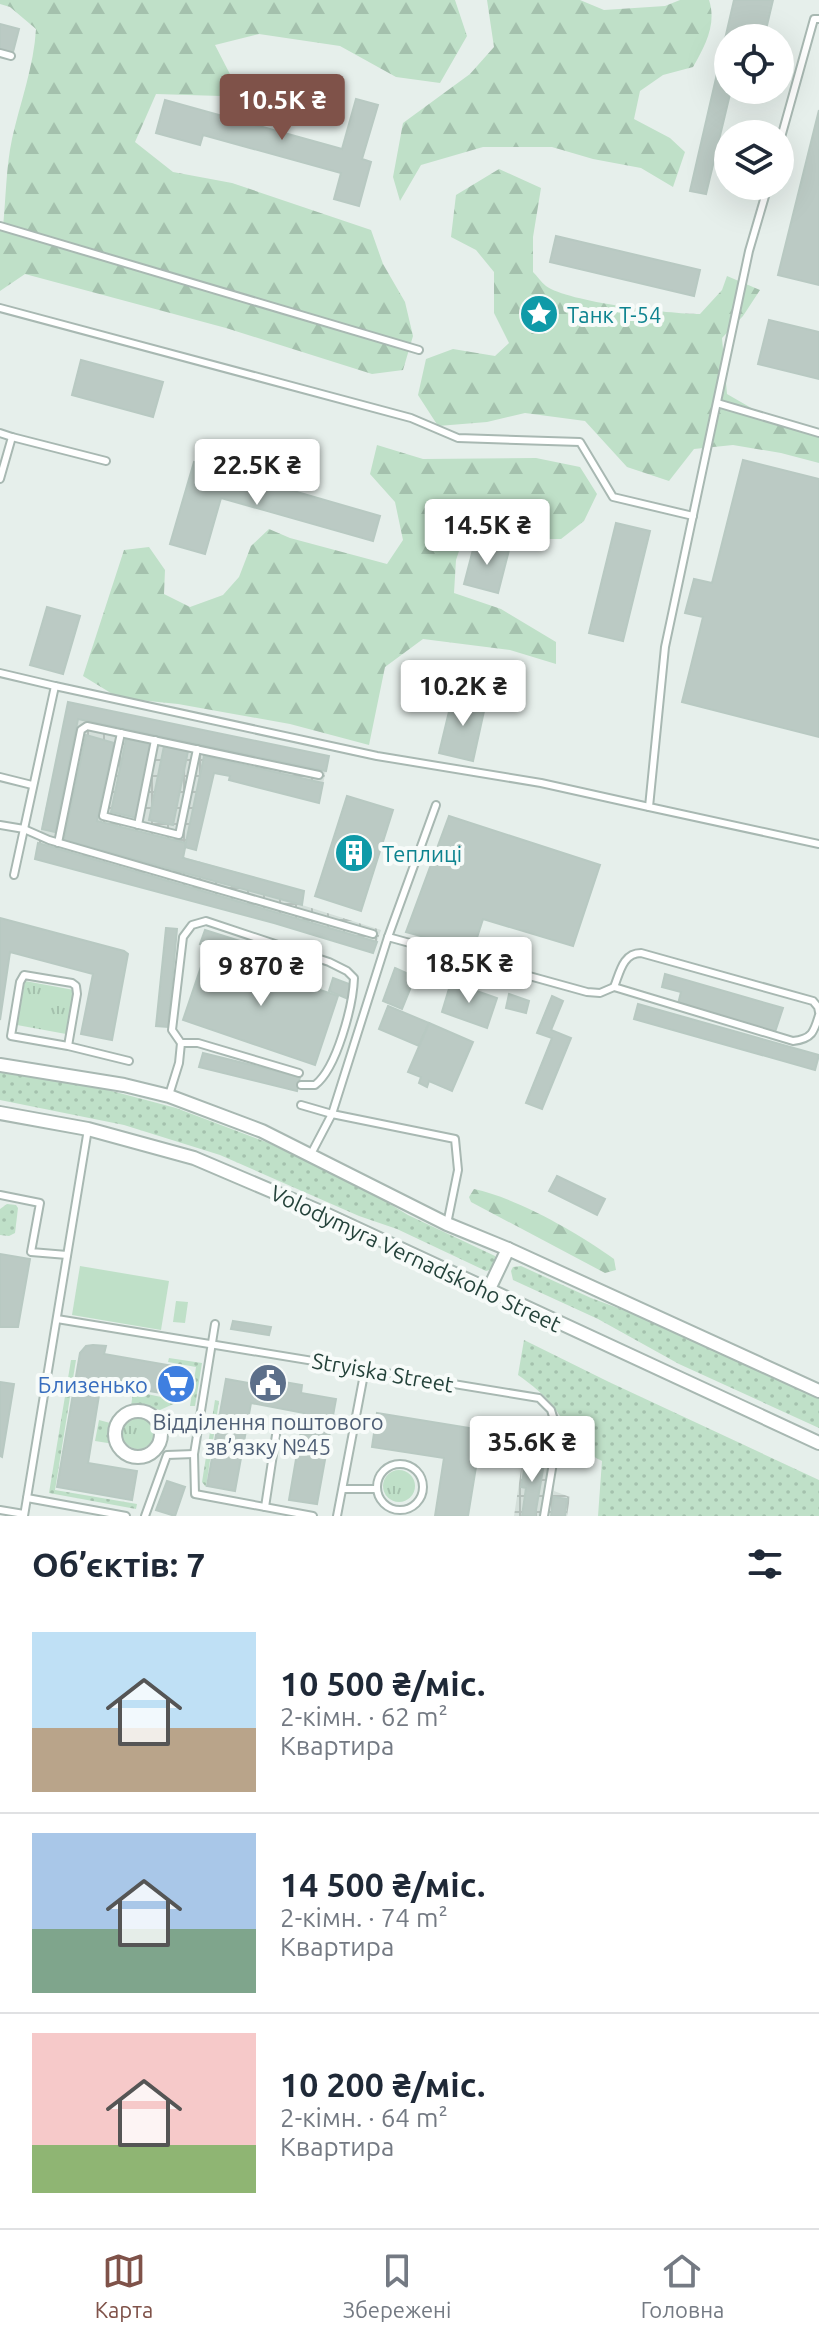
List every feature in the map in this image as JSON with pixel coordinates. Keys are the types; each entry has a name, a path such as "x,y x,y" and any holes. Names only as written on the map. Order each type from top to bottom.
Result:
{"street":[{"name":"Volodymyra Vernadskoho Street","path":"0,1065 124,1085 169,1096 262,1131 447,1224 819,1391"},
{"name":"Volodymyra Vernadskoho Street","path":"0,1113 88,1129 194,1158 321,1212 819,1443"},
{"path":"488,1291 508,1249"}],"lane":[{"path":"786,120 814,19 819,19"},
{"path":"0,53 11,56"},
{"path":"649,807 665,647 749,251 764,200"},
{"path":"0,226 419,350"},
{"path":"0,308 411,418 458,438 580,442 613,497 693,516"},
{"path":"717,403 819,433"},
{"path":"0,433 106,461"},
{"path":"0,479 12,437"},
{"path":"0,673 377,756 541,783 819,844"},
{"path":"14,875 55,686"},
{"path":"58,843 81,730 87,726 319,775"},
{"path":"121,733 103,816 179,835 197,749"},
{"path":"138,825 155,740"},
{"path":"0,777 32,785"},
{"path":"311,1154 332,1114 388,937 436,805"},
{"path":"0,825 24,829 58,843 373,934"},
{"path":"169,1096 179,1063 181,1043 172,1030 183,937 192,925 206,921 329,962 354,978 352,1001 340,1041 323,1078 315,1085 301,1085"},
{"path":"388,937 587,992 600,993 614,987 793,1041 808,1040 819,1014 813,1001 641,953 626,957 614,987"},
{"path":"68,1046 76,986 24,975 20,982 11,1036 129,1061"},
{"path":"181,1043 198,1043 299,1073"},
{"path":"301,1105 455,1139 458,1170 447,1224"},
{"path":"0,1510 24,1515 88,1129"},
{"path":"0,1195 40,1203 31,1252 67,1255"},
{"name":"Stryiska Street","path":"57,1319 539,1398 551,1410 558,1433 544,1516"},
{"path":"215,1324 194,1454 195,1494 313,1516"},
{"path":"337,1516 365,1369"},
{"path":"265,1507 276,1435"},
{"path":"145,1516 161,1452 194,1454"},
{"path":"395,1464 414,1469 423,1485 417,1502 399,1510 386,1505 377,1489 384,1470 395,1464"},
{"path":"343,1489 377,1489"},
{"path":"27,1498 126,1516"}],"shaded area":[{"path":"68,702 329,756 319,803 229,780 229,776 214,773 196,850 186,847 183,857 304,891 302,905 381,930 373,953 35,859"},
{"path":"524,1450 547,1454 554,1491 570,1497 567,1516 514,1516"}],"green space":[{"path":"0,0 455,0 467,36 440,83 396,77 340,46 259,34 215,45 234,82 260,107 220,96 156,94 135,142 173,172 232,183 371,230 383,264 405,302 413,336 403,370 372,374 226,328 25,274 0,291 0,227 3,227 8,160 30,71 36,29 10,7 0,4"},
{"path":"487,0 580,0 604,10 665,6 680,0 709,0 711,26 693,67 663,75 640,91 634,119 670,138 685,152 673,187 641,168 552,147 483,147 421,165 400,201 393,177 403,123 470,74 494,47"},
{"path":"499,169 541,188 533,237 533,272 546,286 558,292 620,306 700,314 722,290 727,276 760,290 743,316 722,338 727,394 753,409 800,423 819,433 819,463 733,445 694,449 669,481 627,467 585,421 525,413 487,422 438,426 418,395 426,359 453,349 495,356 509,343 494,313 494,272 476,250 451,237 456,195"},
{"path":"377,445 423,459 536,458 580,467 597,494 584,521 561,539 529,539 489,530 464,536 456,560 454,593 501,609 556,642 556,664 510,650 423,639 385,667 369,745 290,724 178,704 119,698 83,676 124,550 149,547 165,570 164,594 190,607 223,595 239,577 251,546 269,529 290,538 387,564 403,540 395,502 370,474"},
{"path":"25,981 74,990 66,1034 17,1025"},
{"path":"0,1070 93,1086 176,1108 266,1142 360,1186 408,1215 497,1259 493,1269 486,1271 397,1229 359,1216 220,1155 124,1125 0,1100"},
{"path":"474,1189 528,1208 583,1238 614,1259 616,1270 605,1273 471,1202 469,1197"},
{"path":"7,1204 18,1208 15,1233 9,1236 0,1235 0,1209"},
{"path":"80,1266 169,1281 161,1330 72,1315"},
{"path":"521,1266 591,1298 669,1327 819,1396 819,1428 679,1364 598,1319 513,1280 513,1267"},
{"path":"176,1301 188,1302 185,1323 173,1322"},
{"path":"524,1340 819,1480 819,1516 598,1516 602,1461 580,1445 548,1400 518,1375"},
{"path":"169,1358 202,1363 195,1406 190,1406 196,1367 168,1362"},
{"path":"71,1360 76,1360 55,1490 137,1504 136,1509 49,1493"},
{"path":"133,1391 180,1401 160,1410 142,1405 131,1407"},
{"path":"215,1400 219,1401 206,1487 202,1482"},
{"path":"138,1417 149,1422 154,1433 149,1444 138,1449 127,1444 122,1433 127,1422"},
{"path":"99,1420 114,1424 114,1444 95,1441"},
{"path":"399,1470 410,1475 415,1486 410,1497 399,1502 388,1497 383,1486 388,1475"}],"building":[{"path":"734,0 773,0 767,24 728,24"},
{"path":"0,24 19,29 13,52 0,49"},
{"path":"714,87 714,104 728,104 724,120 714,120 714,161 706,194 690,191"},
{"path":"356,99 378,105 362,159 371,162 359,206 334,199 341,173 203,135 200,145 156,133 165,100 342,149"},
{"path":"819,110 819,285 778,275"},
{"path":"556,236 700,270 694,296 550,262"},
{"path":"769,320 819,332 819,379 758,364"},
{"path":"81,360 163,382 153,417 72,395"},
{"path":"743,460 819,479 819,737 682,702 703,617 685,613 694,579 712,583"},
{"path":"194,462 380,516 373,541 221,498 205,554 170,544"},
{"path":"616,523 650,531 623,641 589,633"},
{"path":"475,542 509,550 498,593 464,584"},
{"path":"47,607 80,616 63,674 30,665"},
{"path":"453,695 486,702 473,761 439,753"},
{"path":"68,702 329,756 326,771 78,719 55,832 42,829"},
{"path":"86,735 114,743 97,821 186,843 183,858 304,891 302,905 64,840"},
{"path":"126,739 151,744 137,818 111,812"},
{"path":"164,746 188,751 173,825 149,820"},
{"path":"204,756 323,783 319,803 229,780 230,776 214,773 196,850 185,847"},
{"name":"Теплиці","path":"347,796 393,810 361,911 315,896"},
{"path":"449,816 600,865 573,946 483,919 473,950 406,932"},
{"path":"38,843 377,942 373,953 35,859"},
{"path":"0,918 128,954 112,1040 81,1034 93,974 10,952 0,1020"},
{"path":"166,928 177,929 168,1027 156,1026"},
{"path":"205,930 306,962 301,977 200,944"},
{"path":"206,952 338,996 315,1065 183,1020"},
{"path":"395,968 415,977 402,1009 383,1001"},
{"path":"665,974 783,1008 775,1032 678,1004 681,992 662,987"},
{"path":"333,978 352,985 348,999 329,991"},
{"path":"451,982 497,998 487,1028 442,1012"},
{"path":"509,994 529,1001 526,1013 506,1008"},
{"path":"552,996 563,1001 551,1030 571,1038 542,1109 526,1103 552,1038 537,1033"},
{"path":"638,1004 819,1055 815,1070 634,1019"},
{"path":"388,1006 429,1023 419,1046 379,1029"},
{"path":"429,1023 473,1042 452,1091 429,1081 427,1087 419,1083 421,1077 408,1072"},
{"path":"203,1053 300,1077 297,1091 199,1067"},
{"path":"557,1176 605,1199 597,1215 549,1191"},
{"path":"0,1254 30,1259 18,1327 0,1327"},
{"path":"233,1321 271,1327 269,1335 231,1329"},
{"path":"86,1346 106,1346 104,1354 185,1368 180,1396 101,1383 88,1463 137,1471 132,1500 57,1487 80,1353"},
{"path":"255,1377 302,1385 301,1393 336,1399 317,1504 289,1500 304,1413 251,1403 235,1491 207,1486 226,1379 254,1384"},
{"path":"0,1382 14,1384 2,1457 0,1456"},
{"path":"377,1413 482,1430 468,1516 435,1516 444,1458 372,1447"},
{"path":"527,1456 545,1458 535,1516 522,1516 526,1488 521,1487"},
{"path":"167,1481 185,1487 175,1516 156,1510"},
{"path":"554,1497 567,1499 565,1516 551,1516"}],"place":[{"name":"Танк Т-54","path":"539,314"},
{"name":"Теплиці","path":"354,853"},
{"name":"Відділення поштового зв’язку №45","path":"268,1383"},
{"name":"Близенько","path":"176,1384"}]}
